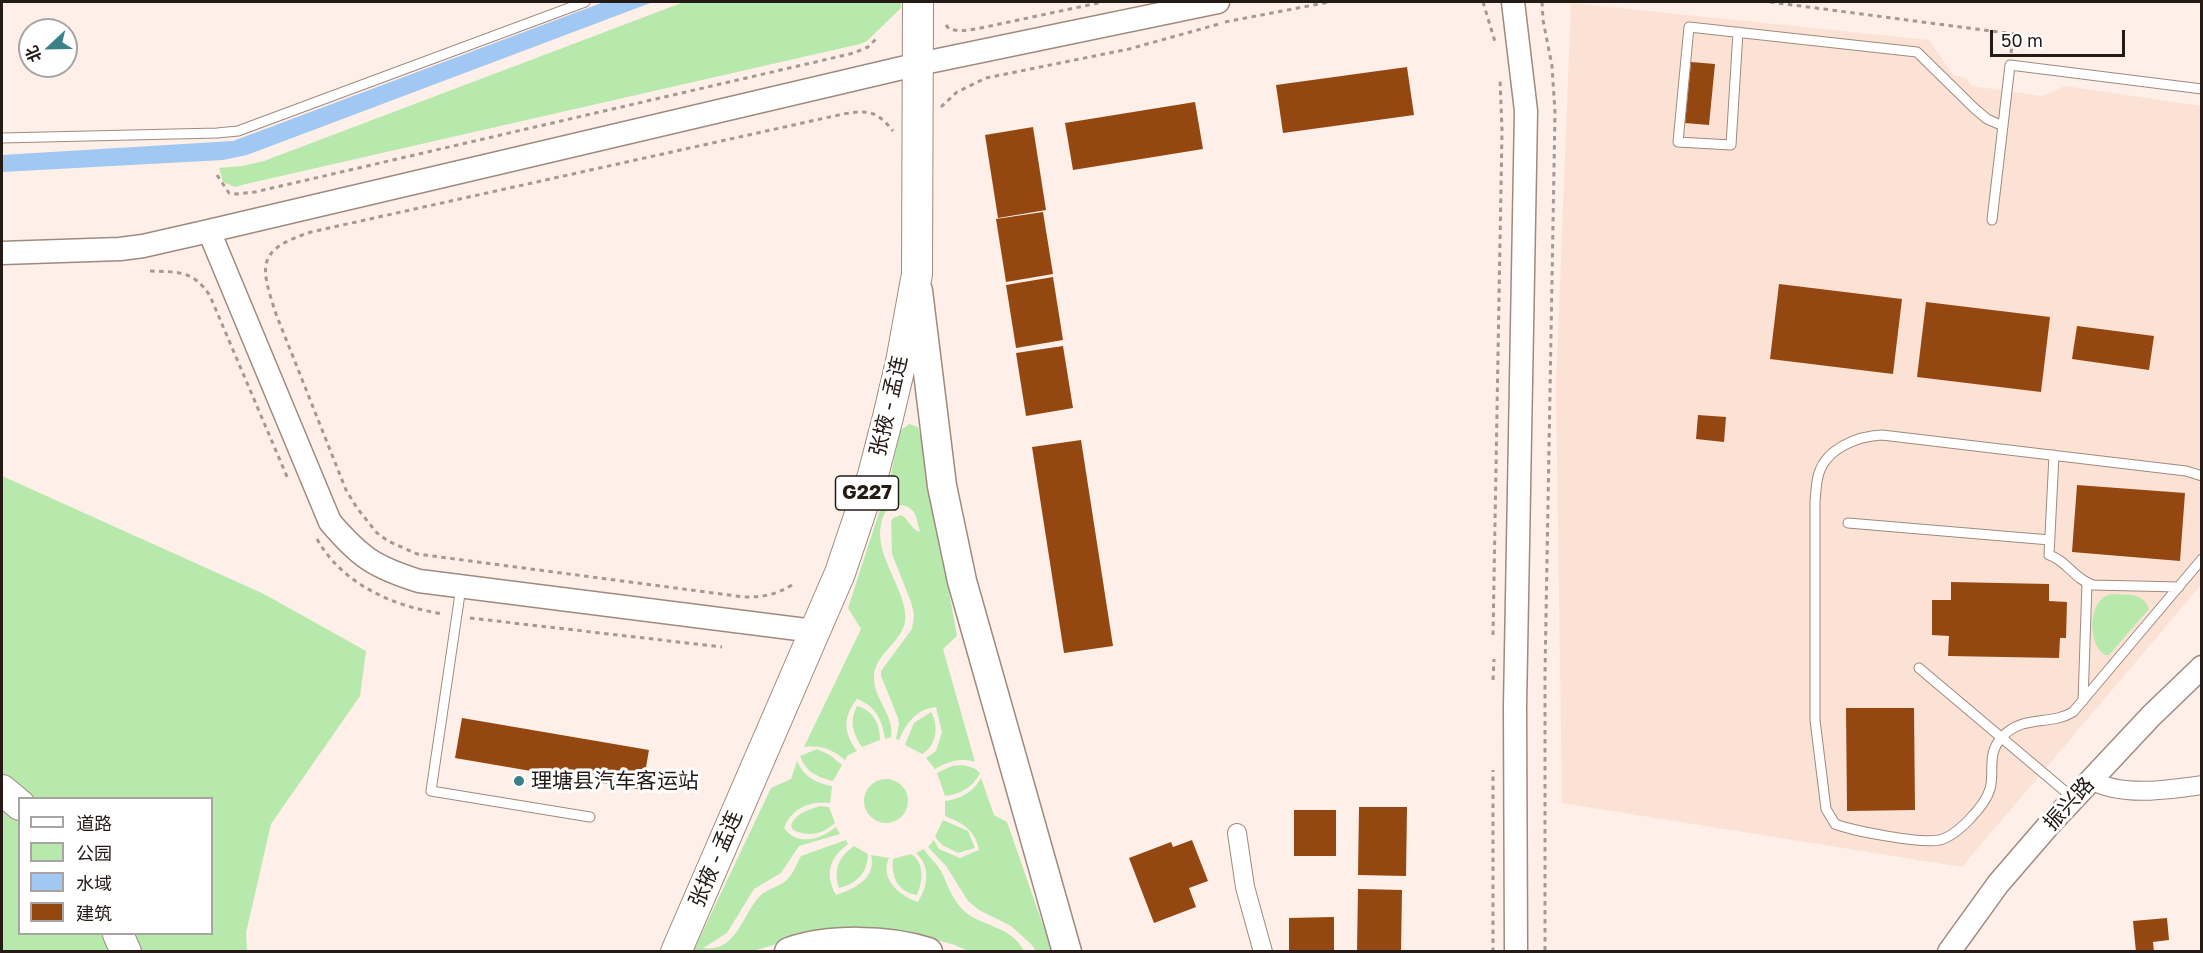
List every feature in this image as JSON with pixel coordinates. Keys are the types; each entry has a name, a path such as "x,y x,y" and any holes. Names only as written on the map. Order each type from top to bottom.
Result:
{"highway":[{"name":"张掖 - 孟连","path":"675,951 840,573 873,475 901,362 916,274 918,2"},
{"path":"2,790 18,803"},
{"path":"119,935 126,951"}],"main road":[{"path":"916,274 949,525 962,582 1067,951"},
{"path":"789,951 834,943 867,943 909,946 927,951"}],"street":[{"path":"2,253 120,249 144,246 919,64 1218,2"},
{"path":"1513,2 1526,111 1515,706 1516,951"},
{"path":"209,231 330,522 364,557 386,570 419,581 814,631"},
{"name":"振兴路","path":"1949,951 1998,884 2073,798 2151,716 2202,667"},
{"path":"2091,780 2111,789 2124,790 2180,788 2202,784"},
{"path":"1238,833 1245,887 1263,951"}],"lane":[{"path":"2,138 238,131 585,2"},
{"path":"1738,32 1731,146 1678,142 1689,27 1738,32 1917,52 1974,108 1987,119 2003,126"},
{"path":"1992,220 2010,65 2202,89"},
{"path":"2202,476 2186,471 1882,435 1867,435 1835,451 1818,473 1815,501 1815,720 1825,802 1835,824 1855,830 1928,841 1941,840 1960,828 1988,795 1991,786 1993,754 2001,737 2020,724 2068,715 2083,701 2202,559"},
{"path":"2054,455 2049,555 2087,583 2179,586"},
{"path":"1848,523 2049,540"},
{"path":"2083,701 2087,583"},
{"path":"461,587 431,791 590,817"},
{"path":"1919,668 2073,798"}],"path":[{"path":"946,25 955,31 976,29 1103,2"},
{"path":"938,110 957,92 987,78 1128,49 1224,22 1329,2"},
{"path":"1483,2 1497,48"},
{"path":"1542,2 1552,66 1555,112 1545,673 1545,951"},
{"path":"1770,2 2014,34 2010,65"},
{"path":"217,175 229,193 255,192 854,53 868,47 877,38"},
{"path":"1493,635 1502,131 1500,74"},
{"path":"792,585 774,594 744,597 417,554 388,541 365,520 346,490 276,314 268,290 265,266 270,254 280,245 310,232 843,114 867,112 876,114 893,131"},
{"path":"150,271 179,272 190,275 204,286 290,482"},
{"path":"316,537 338,567 364,588 396,603 426,612 722,647"},
{"path":"1493,685 1494,659"},
{"path":"1493,766 1493,951"}],"shaded area":[{"path":"1571,3 1929,40 1953,75 1966,78 1972,86 2042,96 2065,86 2201,106 2201,585 1962,867 1562,803 1556,387"}],"green space":[{"path":"684,2 901,2 901,8 867,41 860,44 235,187 223,182 219,168 264,161"},
{"path":"909,424 918,427 921,437 957,636 943,649 975,762 954,761 935,769 926,758 936,751 942,732 936,707 918,714 905,728 899,740 896,739 898,718 881,676 881,671 912,629 914,615 892,554 891,521 901,515 920,532 913,511 901,505 892,507 885,513 880,531 885,557 905,612 903,629 878,662 874,677 877,692 890,722 891,737 885,739 877,714 857,699 849,712 846,725 849,737 857,751 848,755 845,760 826,749 804,747 861,629 848,608 890,479 900,431"},
{"path":"2,476 264,594 366,651 360,696 271,824 246,933 247,951 141,951 135,935 213,935 213,797 32,797 2,775"},
{"path":"2112,594 2139,597 2149,609 2109,655 2105,655 2095,641 2092,622 2098,604 2104,597"},
{"path":"857,706 871,714 880,734 880,740 862,747 853,727 853,717"},
{"path":"931,712 936,729 934,741 922,754 905,745 914,723"},
{"path":"817,749 830,755 842,765 833,781 813,773 802,762 800,756"},
{"path":"797,761 811,778 832,786 830,803 815,803 802,807 792,815 784,828 796,838 803,839 817,838 836,827 840,834 799,846 781,873 754,889 727,933 703,948 714,948 731,939 753,904 764,893 786,880 794,871 801,856 846,840 848,844 833,860 831,866 830,880 836,895 857,886 867,876 871,870 871,855 889,858 887,873 889,880 904,896 918,902 926,883 926,870 916,853 924,849 939,868 960,907 971,916 1012,936 1024,951 969,951 913,934 797,938 753,951 693,952 771,788 791,779"},
{"path":"963,765 974,768 980,773 970,786 961,792 945,796 937,773 952,766"},
{"path":"981,778 994,815 1007,822 1052,951 1036,951 1011,926 979,910 968,901 946,866 928,847 934,840 939,849 960,858 979,850 975,837 967,828 945,816 945,801 966,794"},
{"path":"886,779 901,786 908,801 901,816 886,823 871,816 864,801 871,786"},
{"path":"2,798 18,817 18,935 102,935 111,951 2,951"},
{"path":"820,806 829,807 835,823 815,834 804,834 793,830 791,826 799,815"},
{"path":"943,820 968,831 975,848 958,853 942,845 935,837"},
{"path":"854,846 868,854 866,867 856,880 839,888 837,869 841,859"},
{"path":"911,854 919,862 922,873 917,895 905,891 897,883 893,872 893,859"}],"water":[{"path":"604,2 653,2 247,155 223,160 2,172 2,155 233,141"}],"building":[{"path":"1691,62 1715,64 1709,125 1685,123"},
{"path":"1407,67 1414,115 1283,133 1276,85"},
{"path":"1195,102 1203,149 1073,170 1065,123"},
{"path":"1033,127 1046,210 998,218 985,135"},
{"path":"1043,212 1053,274 1006,282 996,219"},
{"path":"1053,277 1063,340 1016,348 1006,285"},
{"path":"1779,284 1902,299 1893,374 1770,359"},
{"path":"1926,302 2050,317 2041,392 1917,377"},
{"path":"2077,326 2154,336 2149,370 2072,359"},
{"path":"1063,346 1073,408 1026,416 1016,353"},
{"path":"1698,415 1726,417 1724,442 1696,439"},
{"path":"1081,440 1113,646 1064,653 1032,447"},
{"path":"2077,485 2185,493 2180,561 2072,552"},
{"path":"1951,582 2049,584 2049,601 2067,602 2066,638 2060,638 2059,658 1948,656 1949,636 1932,635 1932,600 1951,600"},
{"path":"1846,708 1914,708 1915,810 1847,811"},
{"path":"462,718 649,750 642,790 455,758"},
{"path":"1359,807 1407,807 1406,876 1358,875"},
{"path":"1294,810 1336,810 1336,856 1294,856"},
{"path":"1192,840 1208,881 1189,888 1196,907 1154,923 1129,858 1171,842 1173,847"},
{"path":"1358,889 1402,890 1401,952 1357,952"},
{"path":"1334,917 1334,952 1289,952 1289,918"},
{"path":"2167,918 2169,940 2153,942 2154,952 2136,952 2133,921"}],"place":[{"name":"理塘县汽车客运站","path":"519,781"}]}
